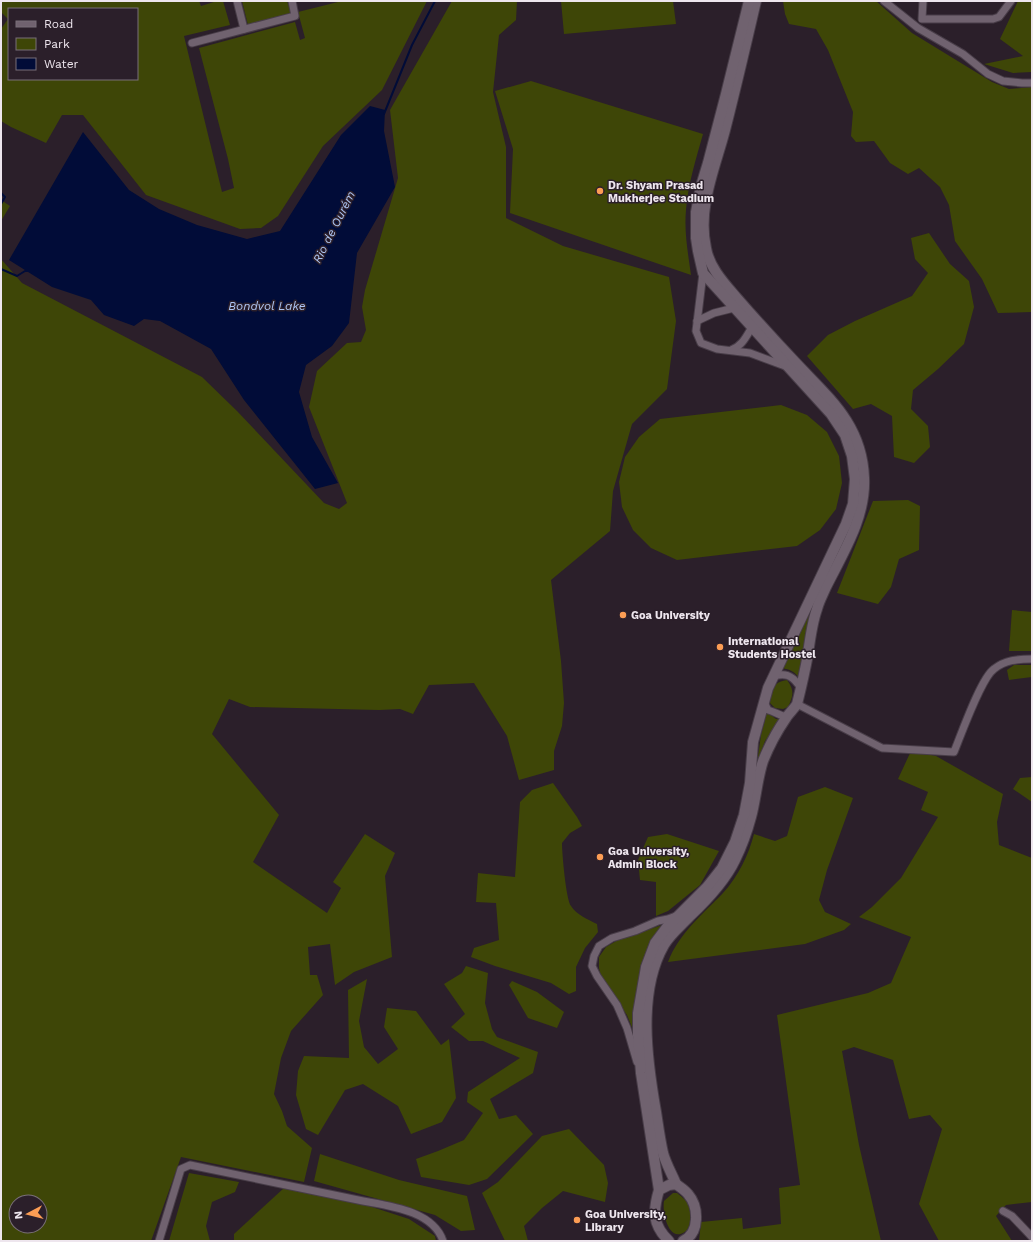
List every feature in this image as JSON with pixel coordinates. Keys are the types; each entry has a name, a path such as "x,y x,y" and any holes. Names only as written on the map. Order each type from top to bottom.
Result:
{"main road":[{"path":"669,1241 664,1236 655,1218 655,1206 659,1190 641,1074 638,1013 646,967 655,943 667,927 708,887 722,868 735,842 744,815 750,783 753,742 764,702 774,676 812,599 846,524 853,504 855,479 852,456 845,435 831,414 724,283 713,266 706,250 704,237 704,213 708,188 714,156 752,3"},
{"path":"686,1240 693,1234 697,1219 693,1201 688,1193 676,1184 664,1154 649,1076 646,1013 649,990 655,967 664,946 675,930 689,918 713,892 735,861 751,817 763,761 772,741 786,717 793,710 798,699 817,607 854,528 862,506 864,479 862,454 854,431 838,408 752,327 703,273 696,238 696,212 701,186 714,156"},
{"path":"798,684 798,699"},
{"path":"659,1190 669,1185 676,1184"}],"street":[{"path":"236,1 244,29"},
{"path":"192,43 296,16 292,1"},
{"path":"884,1 918,28 963,54 988,74 1003,81 1032,83"},
{"path":"923,1 922,19 993,19 999,17 1011,1"},
{"path":"703,273 696,331 701,343 717,349 750,353 789,363"},
{"path":"697,321 714,313 734,308"},
{"path":"730,350 737,348 742,344 752,327"},
{"path":"798,699 882,748 954,752 984,682 992,670 1004,663 1014,660 1032,659"},
{"path":"774,676 783,674 790,675 798,684"},
{"path":"764,702 768,710 777,715 786,717"},
{"path":"641,1074 627,1028 617,1005 592,966 594,956 599,946 612,938 679,915"},
{"path":"159,1241 180,1170 190,1165 407,1210 428,1221 436,1228 443,1241"},
{"path":"1003,1211 1012,1216 1032,1237"}],"green space":[{"path":"1,1 199,1 201,6 217,1 223,1 230,25 184,36 222,192 234,188 228,159 199,48 295,22 300,40 305,38 298,12 342,1 427,1 382,90 323,146 278,216 261,228 240,229 146,195 83,115 62,115 46,143 1,121 1,29 8,19 1,12"},
{"path":"242,1 287,1 291,14 248,25"},
{"path":"452,1 517,1 516,20 499,35 493,92 506,147 506,218 563,246 669,277 676,321 667,389 632,424 613,491 610,531 551,580 561,661 564,703 562,726 554,751 554,770 519,780 507,736 474,683 429,685 413,714 400,709 379,710 250,707 229,699 212,734 279,815 253,862 327,913 341,888 333,882 365,834 395,853 385,876 392,957 354,972 335,985 330,944 308,947 310,975 317,975 323,995 291,1031 281,1058 274,1094 287,1126 312,1148 304,1182 181,1157 151,1241 1,1241 1,259 22,283 202,377 237,411 324,503 339,509 347,503 309,407 317,371 347,343 361,342 366,330 362,307 365,290 398,178 390,110"},
{"path":"561,1 673,1 676,24 564,34"},
{"path":"783,1 876,1 912,33 992,82 1009,89 1032,87 1032,312 998,313 982,279 955,241 949,205 940,187 919,168 908,174 890,163 874,141 856,142 851,136 853,112 828,50 816,29 789,24 785,14"},
{"path":"1018,1 1032,1 1032,72 1013,73 984,64 1023,56 1000,39"},
{"name":"Dr. Shyam Prasad Mukherjee Stadium","path":"531,81 703,134 690,181 686,210 686,234 691,275 510,213 513,149 495,91"},
{"path":"1,200 10,206 1,221"},
{"path":"929,233 950,264 969,281 974,307 964,344 913,390 911,409 928,426 930,447 914,463 894,457 892,416 871,404 853,409 807,356 828,335 855,321 912,296 928,273 915,259 911,238"},
{"path":"781,405 807,415 827,432 839,456 842,483 836,509 820,530 797,546 677,560 651,548 633,530 622,507 619,482 625,457 639,437 660,419"},
{"path":"908,500 920,506 919,550 899,559 891,587 878,604 837,593 873,501"},
{"path":"820,594 800,679 792,671 780,668"},
{"path":"1012,610 1032,612 1032,651 1009,651"},
{"path":"1014,665 1032,665 1032,677 1009,680 1007,670"},
{"path":"787,680 792,690 790,703 788,707 783,709 775,708 770,703 772,691 776,685"},
{"path":"767,712 776,719 781,719 765,741 757,763 761,735"},
{"path":"911,751 936,756 1003,794 997,822 999,845 1032,858 1032,1202 1006,1205 996,1216 1012,1241 939,1241 919,1204 942,1129 930,1115 909,1119 893,1060 854,1047 842,1051 859,1145 881,1241 699,1241 701,1222 742,1218 743,1229 781,1224 779,1188 800,1185 777,1015 868,993 891,983 911,937 859,917 872,907 901,878 938,817 921,810 928,792 898,779"},
{"path":"1032,777 1032,802 1013,789 1020,778"},
{"path":"553,783 582,826 570,833 562,843 569,902 573,909 579,914 597,924 598,932 585,948 576,967 576,991 569,994 551,983 471,957 474,948 499,940 496,903 476,902 478,873 515,877 520,802 532,790"},
{"path":"825,787 853,798 827,870 819,900 825,912 851,924 844,930 805,944 668,962 678,942 685,933 723,893 738,873 746,857 754,834 775,841 787,836 798,797"},
{"path":"667,834 719,851 700,885 668,911 656,916 656,882 640,880 638,860 648,837"},
{"path":"668,923 646,954 637,991 633,1030 627,1015 602,980 599,968 599,957 606,947 618,940"},
{"path":"466,966 488,973 485,1003 492,1029 497,1037 538,1052 533,1073 490,1099 499,1119 516,1115 533,1134 487,1179 469,1185 421,1177 416,1159 464,1140 483,1113 467,1102 468,1092 520,1058 483,1041 469,1041 451,1027 465,1014 444,984 462,973"},
{"path":"367,979 359,1021 364,1047 378,1064 398,1049 384,1027 387,1008 416,1011 441,1045 449,1039 456,1098 442,1122 411,1134 398,1106 363,1084 345,1090 318,1135 306,1129 296,1095 298,1071 304,1056 349,1058 348,990"},
{"path":"512,981 537,992 564,1012 557,1028 528,1018 509,985"},
{"path":"569,1129 604,1165 608,1183 605,1202 563,1191 542,1208 524,1226 528,1241 505,1241 482,1193 498,1182 542,1136"},
{"path":"320,1154 399,1180 467,1196 475,1230 461,1231 435,1215 314,1181"},
{"path":"189,1173 239,1182 235,1192 212,1202 206,1226 210,1241 169,1241"},
{"path":"284,1188 366,1205 409,1219 435,1236 436,1241 234,1241 234,1234"},
{"path":"673,1193 677,1193 685,1200 690,1211 690,1224 686,1231 678,1234 673,1233 670,1229 665,1218 664,1211 664,1201"}],"water":[{"name":"Bondvol Lake","path":"370,106 385,110 384,131 395,187 357,253 349,323 332,346 306,365 299,392 312,437 338,483 315,489 244,400 211,349 160,321 144,319 134,326 104,315 91,300 52,287 9,260 83,132 129,190 159,209 197,225 247,239 280,231 341,135"}],"waterway":[{"name":"Rio de Ourém","path":"384,114 412,45 435,1"},
{"name":"Rio de Ourém","path":"1,193 5,197 1,204"},
{"name":"Rio de Ourém","path":"1,269 17,276 27,271"}],"place":[{"name":"Dr. Shyam Prasad Mukherjee Stadium","path":"600,191"},
{"name":"Goa University","path":"623,615"},
{"name":"International Students Hostel","path":"720,647"},
{"name":"Goa University, Admin Block","path":"600,857"},
{"name":"Goa University, Library","path":"577,1220"}]}
